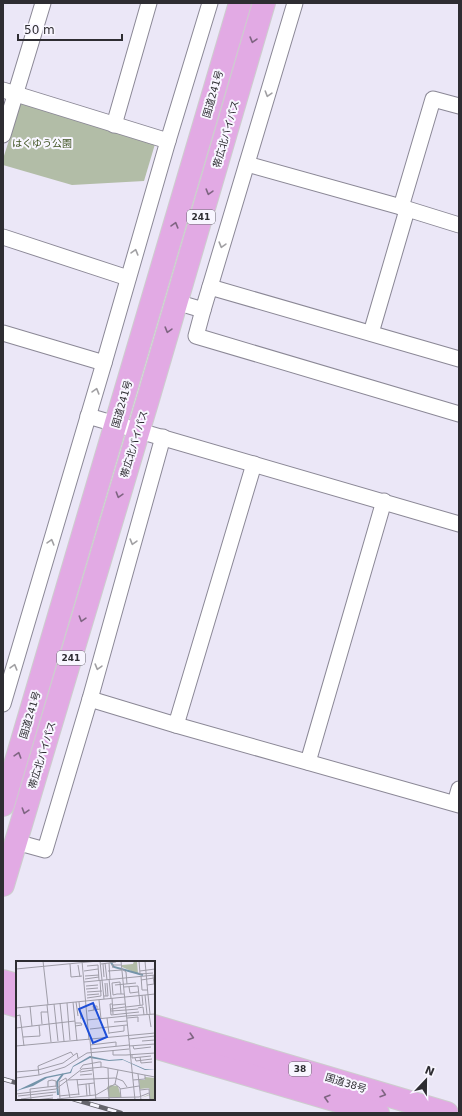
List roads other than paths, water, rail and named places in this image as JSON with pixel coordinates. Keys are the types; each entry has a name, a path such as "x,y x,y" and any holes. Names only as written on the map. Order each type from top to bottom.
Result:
{"highway":[{"name":"国道241号","path":"3,805 240,3"},
{"name":"帯広北バイパス","path":"3,885 264,3"},
{"path":"3,981 16,985"},
{"path":"3,1002 16,1006"},
{"name":"国道38号","path":"155,1026 447,1113"},
{"name":"国道38号","path":"155,1047 378,1113"}],"street":[{"path":"3,135 9,92 43,3"},
{"path":"114,124 150,3"},
{"path":"3,704 210,3"},
{"path":"295,3 196,336 459,414"},
{"path":"9,92 168,141"},
{"path":"371,333 433,100 459,106"},
{"path":"247,164 459,225"},
{"path":"3,237 128,278"},
{"path":"210,287 459,359"},
{"path":"176,302 204,310"},
{"path":"3,333 104,363"},
{"path":"88,416 459,524"},
{"path":"16,842 45,850 90,699 163,437"},
{"path":"176,725 254,464"},
{"path":"308,762 384,501"},
{"path":"90,699 176,725 457,804 459,789"}],"railway":[{"path":"3,1079 16,1083"},
{"path":"76,1100 121,1113"}],"park label":[{"name":"はくゆう公園","path":"42,143"}]}
